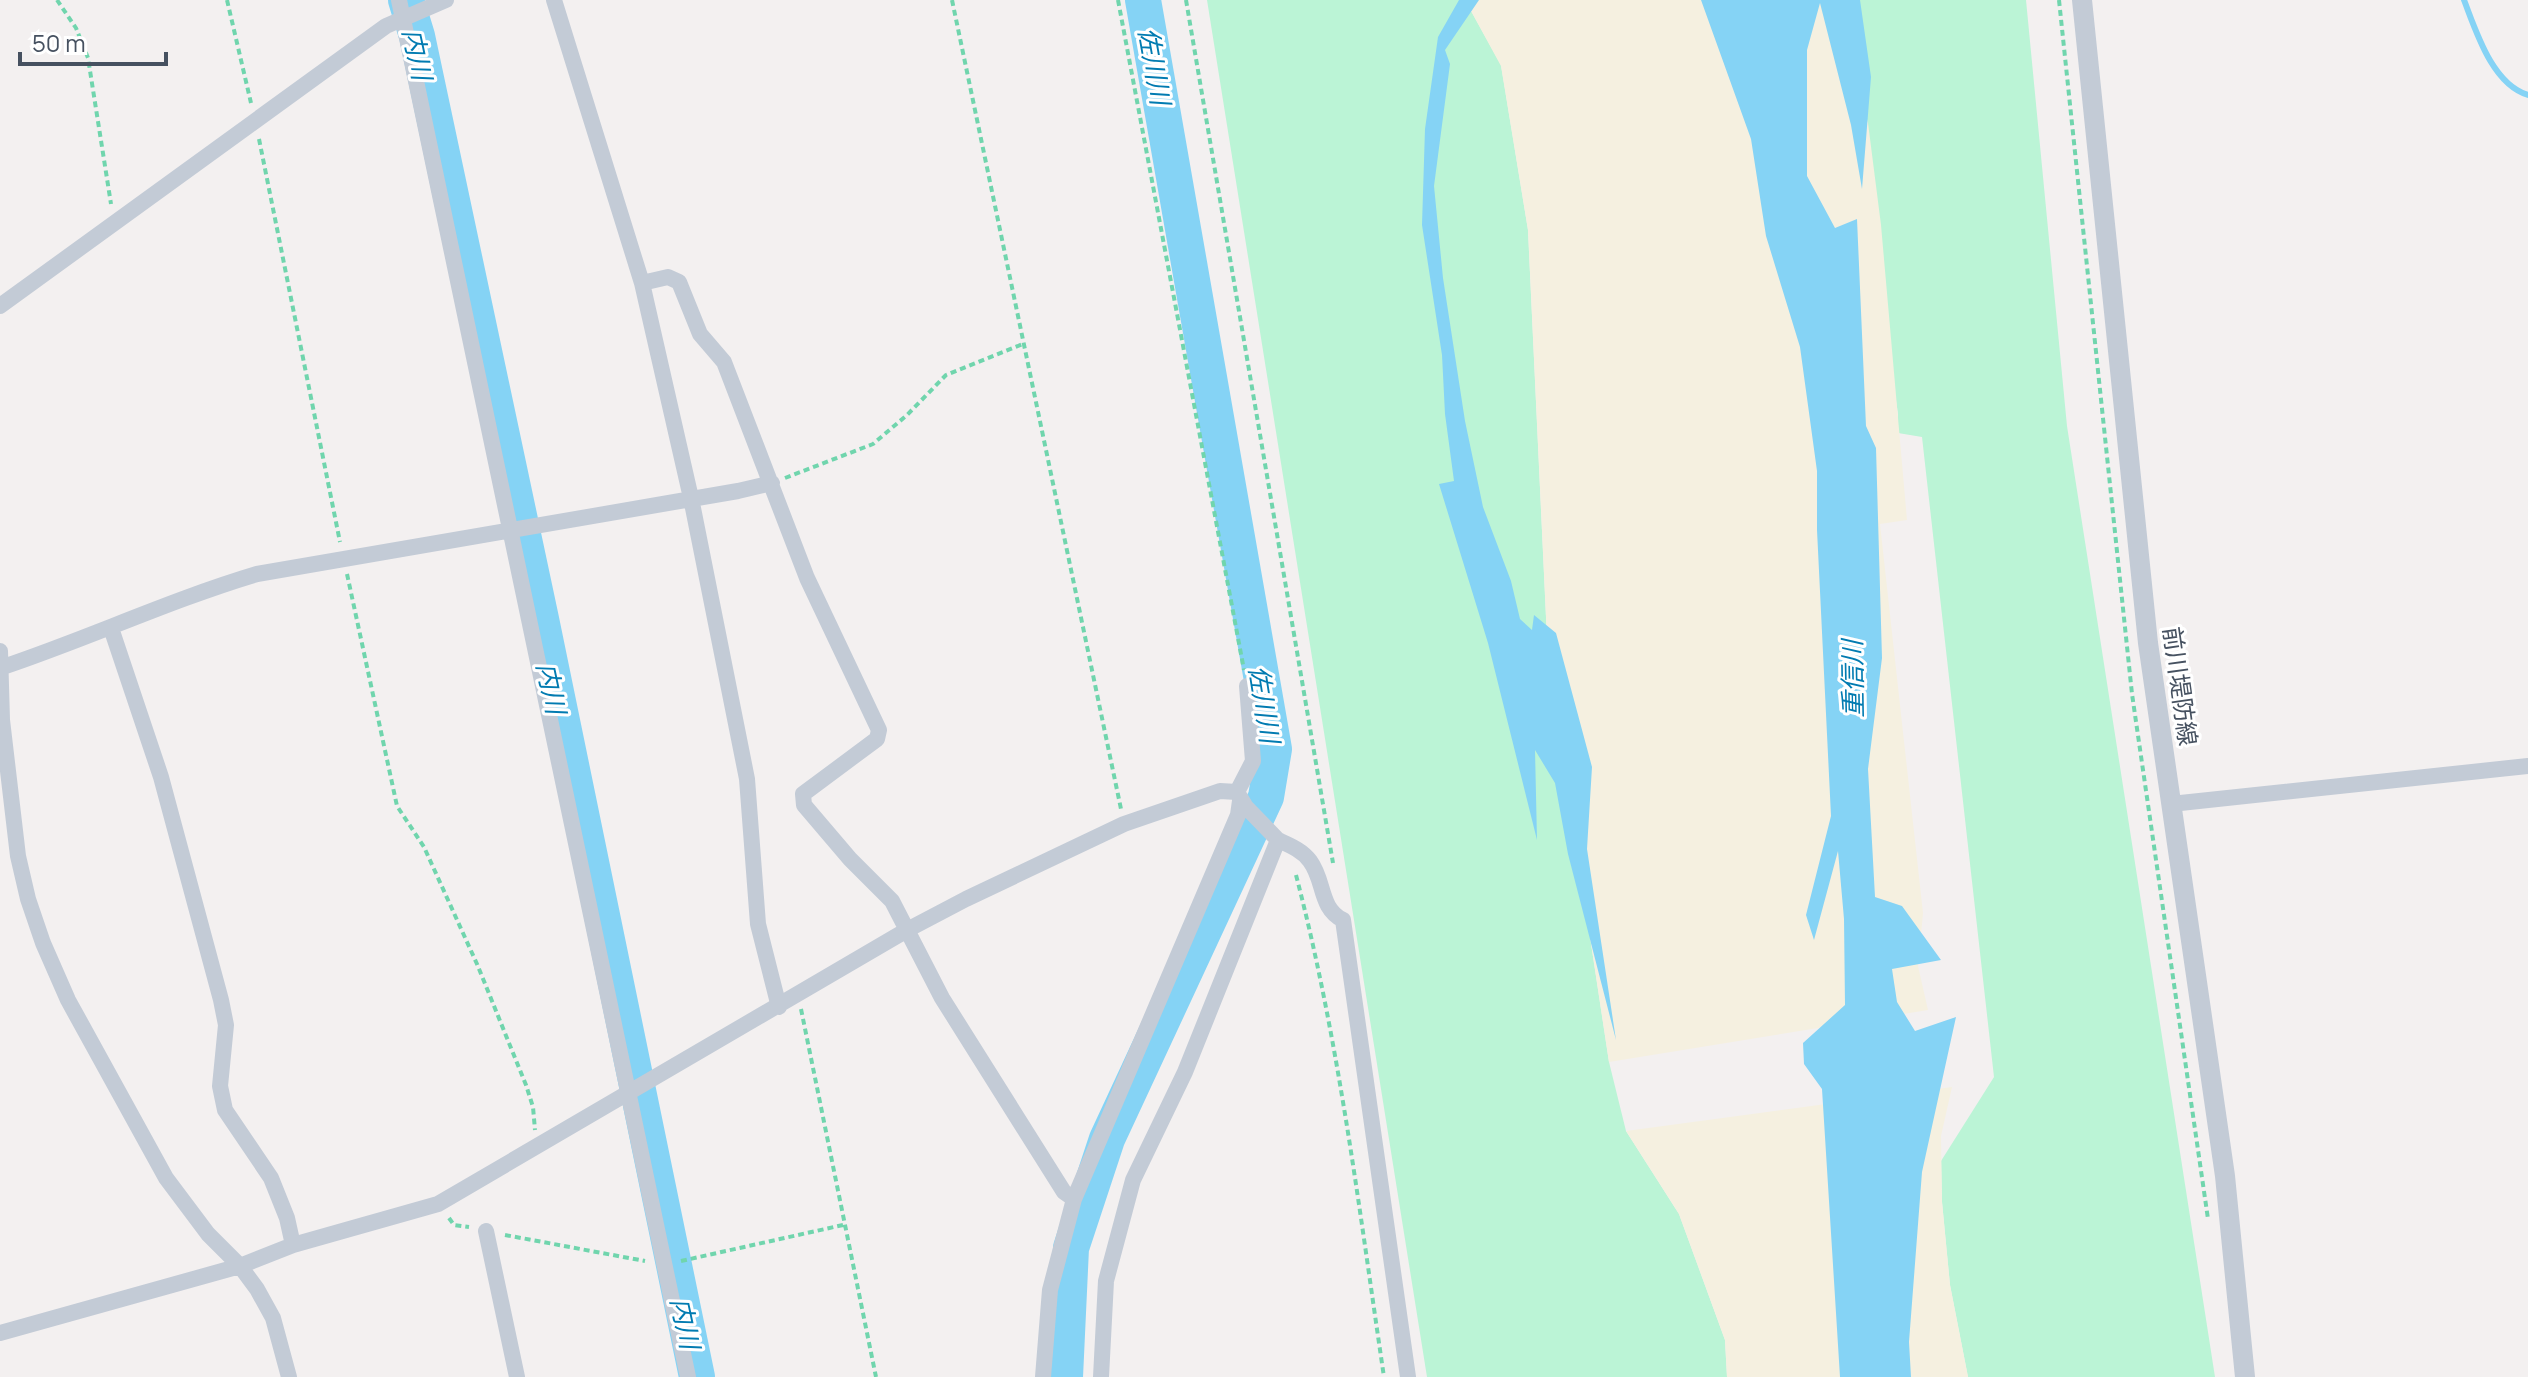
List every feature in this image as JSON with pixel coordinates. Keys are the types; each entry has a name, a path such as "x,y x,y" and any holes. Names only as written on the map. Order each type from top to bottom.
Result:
{"street":[{"path":"0,306 386,26 402,8 446,0"},
{"path":"554,0 642,283 691,498 747,779 758,924 779,1007"},
{"name":"前川堤防線","path":"2082,0 2148,643 2225,1176 2245,1377"},
{"path":"402,8 688,1377"},
{"path":"642,283 668,277 679,282 700,334 728,370 807,578 879,730 877,739 803,794 804,805 850,859 892,901 942,998 1064,1192 1074,1199"},
{"path":"289,1377 273,1318 240,1266 208,1234 166,1178 68,1000 43,943 18,856 2,720 1,662 111,628 210,588 257,574 772,483"},
{"path":"111,628 161,777 221,1000 226,1025 220,1086 225,1110 271,1178 287,1218 293,1245"},
{"path":"1043,1377 1050,1290 1074,1199 1238,815 1253,761 1247,686"},
{"path":"2171,804 2528,766"},
{"path":"0,1333 240,1266 293,1245 438,1204 907,930 1124,824 1220,791 1241,800 1279,840 1303,853 1311,862 1332,915 1343,920 1408,1377"},
{"path":"1101,1377 1106,1281 1133,1180 1185,1072 1279,840"},
{"path":"486,1231 517,1377"}],"path":[{"path":"57,0 76,28 88,58 114,224"},
{"path":"227,0 255,119 343,557 397,806 424,847 477,964 533,1107 536,1146"},
{"path":"952,0 1124,824"},
{"path":"1118,0 1247,686"},
{"path":"1186,0 1335,874"},
{"path":"772,483 873,444 946,375 1023,344"},
{"path":"1279,840 1315,949 1344,1099 1384,1377"},
{"path":"798,995 876,1377"},
{"path":"438,1204 454,1225 665,1265 843,1225"}],"green space":[{"path":"1207,0 1465,0 1501,65 1528,230 1548,660 1609,1062 1626,1131 1679,1214 1725,1340 1727,1377 1427,1377"},
{"path":"1836,0 2026,0 2067,426 2215,1377 1968,1377 1950,1285 1941,1161 1994,1077 1922,437 1898,433 1898,414"}],"sand":[{"path":"1465,0 1836,0 1868,123 1881,225 1907,520 1880,524 1923,913 1918,966 1928,1010 1609,1062 1548,660 1528,230 1501,66"},
{"path":"1952,1087 1941,1136 1942,1202 1950,1285 1968,1377 1727,1377 1725,1340 1679,1214 1626,1131"}],"water":[{"path":"1459,0 1479,0 1445,50 1450,64 1434,186 1443,278 1465,421 1483,507 1511,581 1520,619 1532,630 1534,615 1556,633 1592,767 1587,849 1616,1040 1568,854 1555,783 1535,750 1537,840 1488,643 1439,484 1454,481 1445,414 1442,355 1422,225 1425,129 1438,37"},
{"name":"重信川","path":"1701,0 1860,0 1871,77 1862,189 1851,125 1820,3 1807,50 1807,176 1835,228 1857,219 1866,426 1876,448 1882,658 1868,769 1875,897 1902,906 1941,960 1892,969 1897,1002 1915,1031 1956,1017 1922,1172 1909,1342 1911,1377 1840,1377 1822,1089 1804,1064 1803,1043 1845,1005 1844,919 1838,851 1814,940 1806,915 1831,816 1817,471 1800,347 1766,236 1751,139"}],"waterway":[{"name":"内川","path":"406,0 417,36 541,619 697,1377"},
{"name":"佐川川","path":"1065,1377 1071,1248 1107,1139 1266,797 1274,749 1143,0"},
{"path":"2464,0 2480,41 2495,68 2504,80 2528,95"}]}
